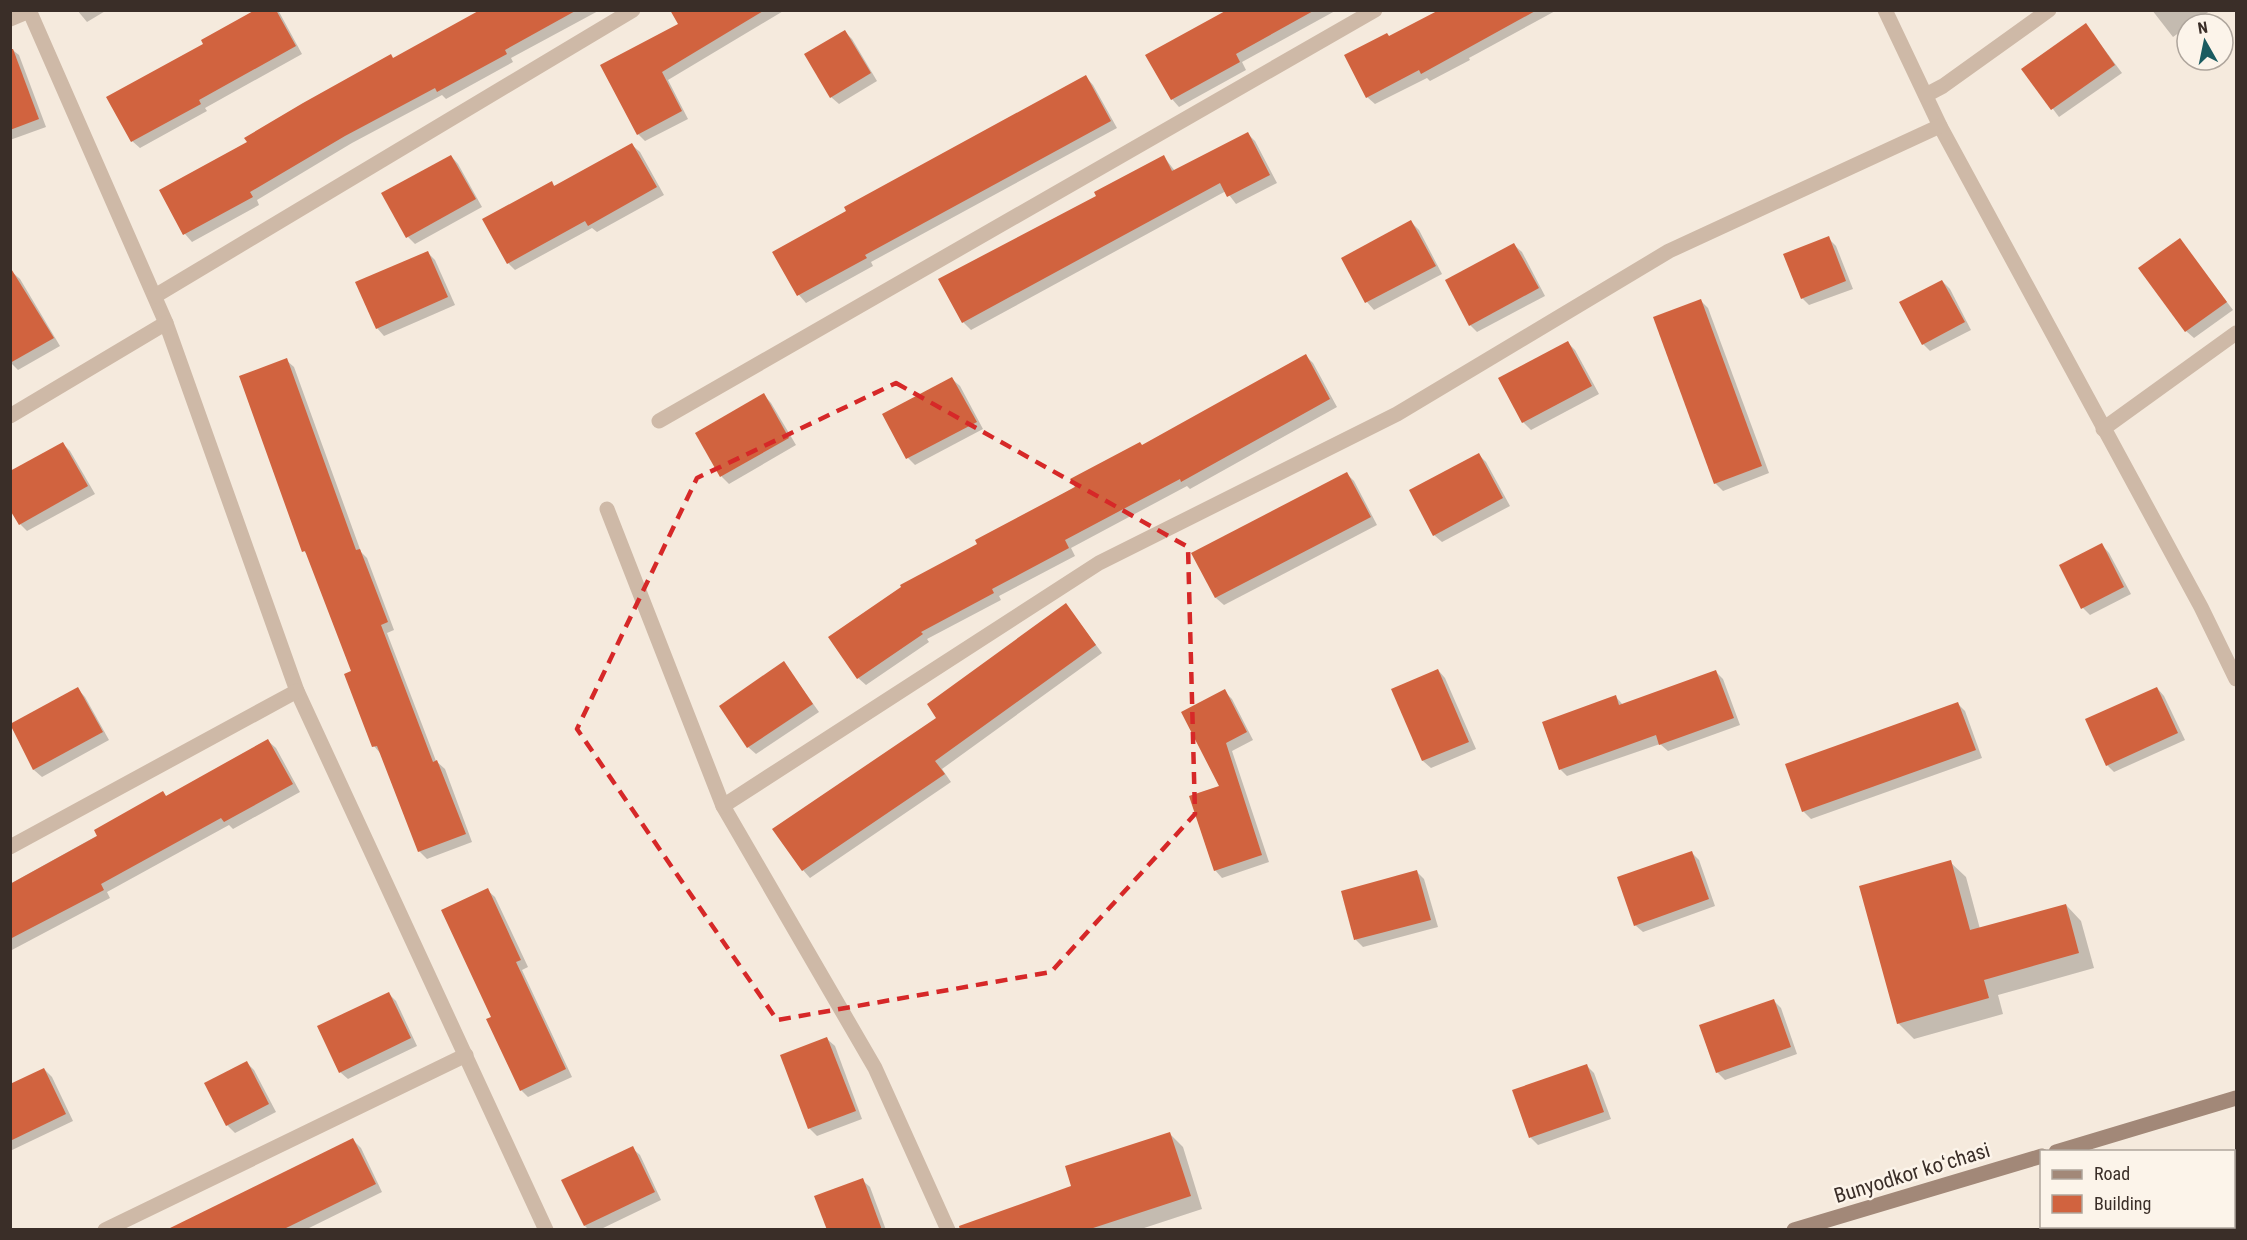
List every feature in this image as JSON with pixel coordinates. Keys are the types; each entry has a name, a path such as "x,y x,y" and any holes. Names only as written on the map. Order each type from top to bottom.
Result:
{"main road":[{"path":"2063,1150 2236,1098"},
{"name":"Bunyodkor koʻchasi","path":"1794,1230 2040,1157"}],"street":[{"path":"155,297 633,10"},
{"path":"659,421 1375,10"},
{"path":"1885,10 1940,126 2201,608 2236,679"},
{"path":"1926,95 2049,10"},
{"path":"10,19 29,11 166,323 297,692 546,1230"},
{"path":"723,806 1100,563 1397,414 1669,251 1940,126"},
{"path":"10,416 166,323"},
{"path":"2103,429 2236,333"},
{"path":"607,508 723,806 875,1068 948,1230"},
{"path":"10,847 297,692"},
{"path":"105,1230 465,1056"}],"highlighted area":[{"path":"896,383 1188,547 1195,814 1051,972 777,1020 577,729 697,478"}],"building":[{"path":"255,10 276,10 296,46 199,100 201,104 131,142 106,97 203,44 201,40"},
{"path":"480,10 577,10 505,50 507,54 437,92 435,88 345,136 250,192 253,197 183,235 159,190 247,142 244,138 303,103 391,54 393,58"},
{"path":"670,10 765,10 662,72 682,111 637,135 600,65 678,24"},
{"path":"1227,10 1315,10 1236,54 1240,62 1171,100 1145,55"},
{"path":"1439,10 1537,10 1421,74 1419,70 1366,98 1344,55 1387,33 1389,36"},
{"path":"2086,23 2115,65 2051,110 2021,69"},
{"path":"845,30 871,73 830,98 804,54"},
{"path":"10,49 13,49 39,119 10,130"},
{"path":"1086,75 1111,121 865,255 867,258 797,296 772,252 846,211 844,207"},
{"path":"1248,132 1270,175 1227,197 1220,183 962,323 938,279 1096,196 1094,192 1164,155 1172,171"},
{"path":"632,143 657,187 588,226 585,221 507,264 482,219 552,181 554,186"},
{"path":"451,155 476,199 406,238 381,193"},
{"path":"1411,220 1436,266 1365,303 1341,258"},
{"path":"1829,236 1846,281 1801,299 1783,254"},
{"path":"2180,238 2227,302 2185,332 2138,268"},
{"path":"1514,243 1539,288 1469,326 1445,280"},
{"path":"428,251 448,297 376,329 355,282"},
{"path":"10,267 54,338 10,363"},
{"path":"1942,280 1965,322 1922,345 1899,302"},
{"path":"1701,299 1762,466 1714,484 1653,317"},
{"path":"1568,341 1592,386 1522,423 1498,378"},
{"path":"1306,354 1330,399 1181,482 1180,479 1065,540 1069,548 992,589 994,593 921,632 923,634 857,679 828,637 901,587 900,585 977,544 975,540 1075,487 1070,479 1140,442 1142,445"},
{"path":"287,358 356,550 360,549 388,622 381,625 433,762 437,760 466,834 418,852 377,746 372,747 344,674 351,671 305,551 302,552 239,376"},
{"path":"952,377 977,422 906,459 882,414"},
{"path":"764,393 789,438 720,477 695,433"},
{"path":"63,442 88,486 19,525 10,510 10,471"},
{"path":"1479,453 1503,498 1433,536 1409,490"},
{"path":"1347,472 1371,517 1215,598 1191,553"},
{"path":"2102,543 2124,587 2081,609 2059,565"},
{"path":"1066,603 1096,645 935,761 945,774 802,871 772,829 936,718 927,704"},
{"path":"784,661 813,704 747,748 719,706"},
{"path":"1438,669 1469,742 1422,761 1391,689"},
{"path":"1716,670 1734,718 1659,745 1656,735 1559,770 1542,722 1616,695 1619,705"},
{"path":"78,687 103,732 33,770 10,724"},
{"path":"2157,687 2178,733 2106,766 2085,719"},
{"path":"1225,689 1247,732 1226,743 1262,855 1214,871 1189,796 1219,786 1181,712"},
{"path":"1958,702 1976,750 1802,812 1785,764"},
{"path":"268,739 293,784 224,822 221,818 101,884 104,890 10,939 10,884 97,836 94,830 163,791 166,796"},
{"path":"1692,851 1709,899 1634,926 1617,877"},
{"path":"1951,860 1970,930 2066,904 2079,953 1984,980 1989,998 1897,1024 1859,886"},
{"path":"1417,870 1431,920 1354,940 1341,891"},
{"path":"488,888 521,960 516,962 566,1069 520,1091 486,1019 491,1017 441,910"},
{"path":"389,992 411,1038 339,1073 317,1026"},
{"path":"1774,999 1791,1047 1716,1073 1699,1025"},
{"path":"827,1037 856,1111 808,1129 780,1055"},
{"path":"247,1061 269,1104 226,1126 204,1083"},
{"path":"1587,1064 1604,1112 1529,1138 1512,1090"},
{"path":"44,1068 66,1114 10,1141 10,1084"},
{"path":"1170,1132 1191,1196 1087,1230 960,1230 959,1226 1071,1186 1065,1166"},
{"path":"353,1138 376,1184 282,1230 166,1230"},
{"path":"633,1146 655,1192 584,1226 561,1180"},
{"path":"863,1178 882,1230 827,1230 814,1196"}]}
